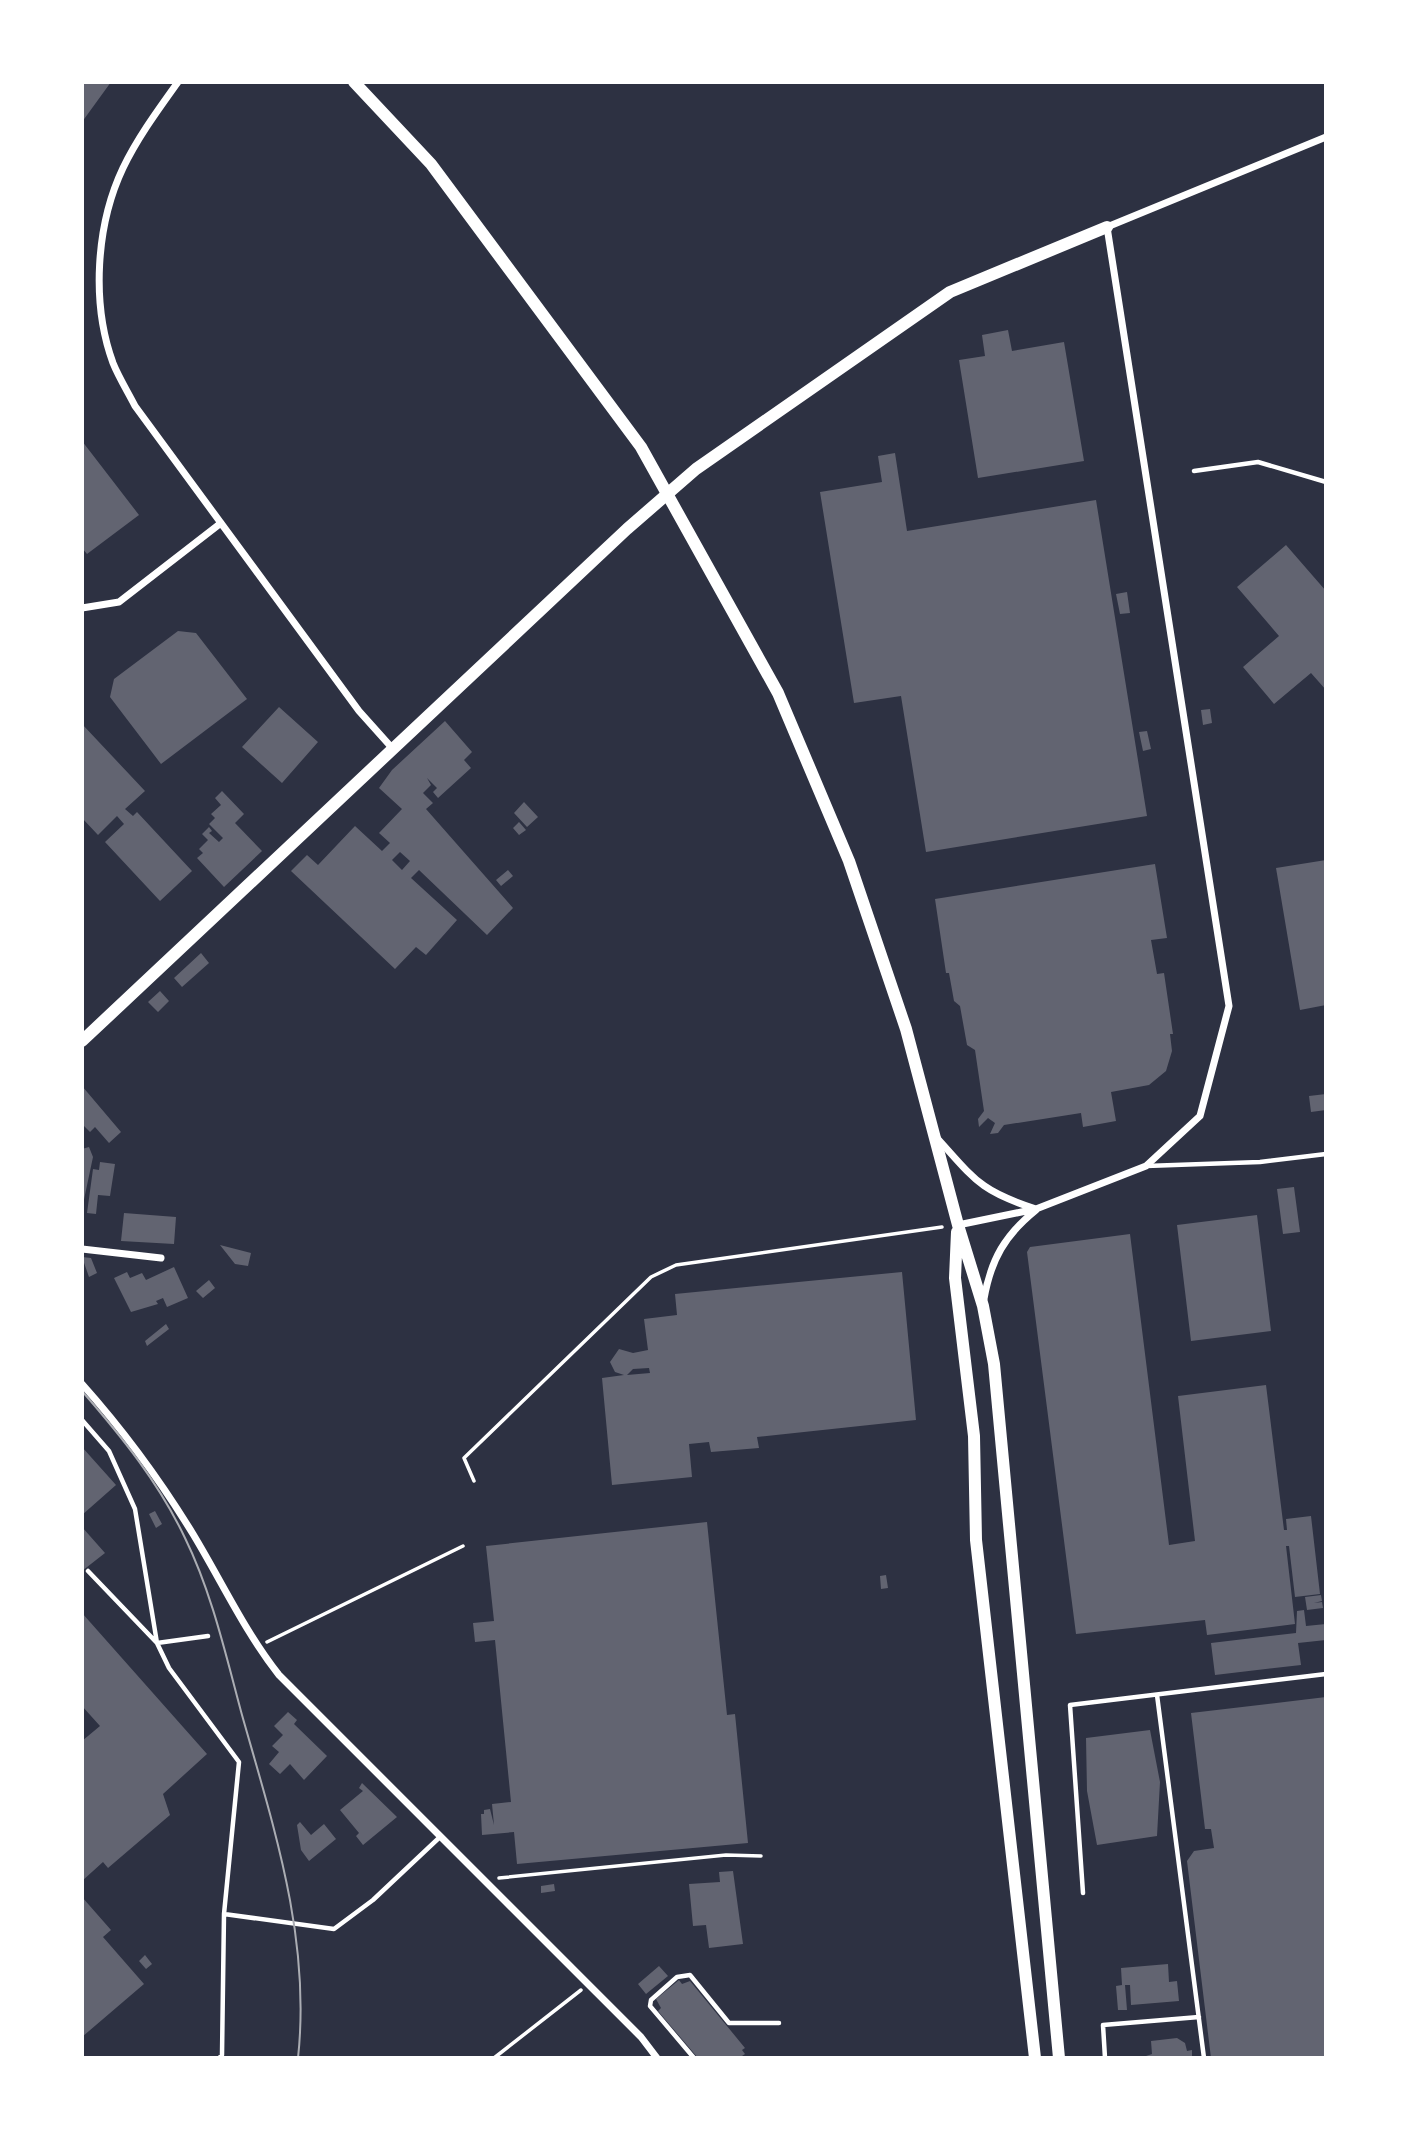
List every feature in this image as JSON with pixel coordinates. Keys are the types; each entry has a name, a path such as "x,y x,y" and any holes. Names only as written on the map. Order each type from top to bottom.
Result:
{"main road":[{"path":"354,82 430,164 641,447 688,527 778,693 849,861 906,1029 958,1225 983,1306 994,1364 1059,2058"},
{"path":"82,1041 627,529 696,469 950,292 1107,227"},
{"path":"958,1225 955,1278 974,1436 976,1540 1035,2058"}],"street":[{"path":"178,82 143,132 122,171 107,216 99,263 102,312 113,362 135,406 359,711 394,750"},
{"path":"958,1225 1036,1209 1146,1167 1200,1116 1229,1006 1107,227 1326,137"},
{"path":"82,608 119,602 221,523"},
{"path":"934,1135 975,1182 1002,1198 1036,1209"},
{"path":"983,1306 989,1270 1003,1241 1036,1209"},
{"path":"82,1249 161,1258"},
{"path":"82,1384 134,1444 192,1534 256,1647 279,1675 487,1880 657,2058"}],"lane":[{"path":"1194,471 1258,462 1326,482"},
{"path":"1146,1167 1260,1162 1326,1154"},
{"path":"82,1420 109,1451 135,1509 158,1643 170,1668 239,1762 224,1914 222,2055 219,2058"},
{"path":"88,1571 158,1643"},
{"path":"158,1643 208,1636"},
{"path":"1083,1893 1070,1705 1326,1674"},
{"path":"1157,1695 1204,2058"},
{"path":"224,1914 334,1929 373,1900 442,1835"},
{"path":"694,2058 650,2006 651,2000 677,1977 690,1975 729,2023 779,2023"},
{"path":"1105,2058 1102,2025 1199,2017"}],"path":[{"path":"474,1481 464,1458 651,1278 676,1265 958,1225"},
{"path":"256,1647 463,1546"},
{"path":"487,1880 726,1855 761,1856"},
{"path":"494,2058 589,1984"}],"building":[{"path":"82,82 111,82 82,122"},
{"path":"1008,330 1012,351 1064,342 1084,461 978,478 959,360 985,356 982,335"},
{"path":"82,441 139,515 87,554 82,548"},
{"path":"895,453 907,531 1096,500 1147,816 926,852 901,696 854,703 820,492 882,482 878,456"},
{"path":"1286,545 1326,591 1326,690 1311,673 1274,704 1243,667 1279,636 1237,587"},
{"path":"1127,592 1130,613 1120,614 1116,594"},
{"path":"178,631 196,633 247,699 161,764 110,697 114,679"},
{"path":"279,707 318,742 282,783 242,747"},
{"path":"1210,709 1212,723 1203,725 1201,710"},
{"path":"445,721 472,752 464,760 471,768 438,798 433,792 437,788 427,778 431,785 423,793 433,803 426,809 513,908 487,935 419,870 411,878 457,920 426,955 416,947 395,969 291,871 307,855 318,865 355,826 382,851 390,843 379,833 402,809 379,788 392,770","holes":["400,852 410,861 402,870 392,860"]},
{"path":"82,724 145,791 125,809 133,816 137,812 192,871 160,901 105,842 124,824 117,816 98,835 82,818"},
{"path":"1147,731 1151,749 1143,751 1139,732"},
{"path":"222,791 244,814 235,823 262,851 224,887 197,858 203,853 199,849 208,840 202,834 209,827 212,831 209,833 219,842 223,838 209,824 215,818 211,814 221,805 215,798"},
{"path":"524,802 538,817 527,827 514,813"},
{"path":"519,822 526,830 519,835 513,828"},
{"path":"1326,860 1326,1005 1300,1010 1276,868"},
{"path":"1155,864 1167,938 1151,940 1157,974 1164,973 1173,1034 1170,1034 1172,1051 1166,1071 1149,1085 1111,1092 1116,1121 1083,1127 1081,1113 1004,1125 998,1133 990,1134 995,1123 988,1118 979,1127 978,1119 984,1111 975,1050 967,1045 960,1006 954,1001 949,973 946,973 935,899"},
{"path":"508,870 513,876 501,886 496,880"},
{"path":"201,953 209,963 182,987 174,978"},
{"path":"160,991 169,1001 158,1012 148,1002"},
{"path":"82,1086 121,1132 109,1143 95,1127 90,1132 82,1124"},
{"path":"1326,1094 1326,1110 1311,1112 1309,1096"},
{"path":"89,1147 93,1157 82,1209 82,1149"},
{"path":"100,1162 115,1164 110,1196 98,1195 96,1214 87,1213 93,1169 99,1170"},
{"path":"1294,1187 1300,1232 1283,1234 1277,1189"},
{"path":"124,1213 176,1217 174,1244 121,1241"},
{"path":"1257,1215 1271,1331 1191,1341 1177,1225"},
{"path":"1130,1234 1169,1545 1195,1541 1178,1396 1266,1385 1284,1530 1287,1530 1286,1519 1311,1516 1320,1594 1295,1597 1289,1546 1286,1546 1295,1624 1207,1635 1205,1620 1076,1634 1027,1252 1030,1247"},
{"path":"220,1245 251,1253 248,1266 235,1264"},
{"path":"82,1257 91,1258 97,1273 89,1277"},
{"path":"174,1267 188,1298 167,1307 163,1298 156,1301 158,1304 131,1312 114,1278 127,1272 130,1278 142,1273 146,1280"},
{"path":"902,1272 916,1420 757,1437 759,1448 711,1452 709,1442 689,1444 692,1477 612,1485 602,1378 624,1375 615,1372 610,1362 619,1349 633,1353 648,1350 644,1319 677,1315 675,1294","holes":["649,1368 650,1373 627,1375 633,1369"]},
{"path":"209,1280 215,1288 203,1298 196,1291"},
{"path":"166,1324 169,1329 147,1346 145,1341"},
{"path":"82,1447 116,1485 82,1515"},
{"path":"155,1511 162,1524 156,1528 149,1514"},
{"path":"707,1522 727,1715 735,1714 748,1843 517,1864 514,1832 482,1835 481,1814 484,1814 484,1810 490,1809 494,1825 492,1804 511,1802 495,1640 475,1642 473,1623 494,1621 486,1546"},
{"path":"82,1527 105,1553 82,1571"},
{"path":"886,1575 888,1588 881,1589 880,1576"},
{"path":"1321,1595 1322,1601 1314,1603 1322,1602 1323,1608 1307,1610 1305,1597"},
{"path":"1304,1610 1306,1626 1326,1624 1326,1640 1298,1643 1301,1665 1215,1675 1211,1643 1296,1633 1297,1611"},
{"path":"82,1613 207,1754 163,1794 170,1815 108,1868 103,1862 82,1881 82,1741 100,1726 82,1706"},
{"path":"1326,1697 1326,2058 1211,2058 1187,1861 1194,1851 1214,1848 1211,1829 1205,1829 1191,1713"},
{"path":"288,1712 297,1720 294,1724 327,1756 304,1780 290,1764 280,1774 269,1764 279,1752 272,1746 283,1735 274,1726"},
{"path":"1150,1730 1160,1782 1157,1836 1097,1845 1087,1791 1086,1738"},
{"path":"362,1783 397,1817 363,1845 356,1836 359,1833 340,1810 363,1791 359,1788"},
{"path":"300,1822 311,1835 324,1824 336,1839 309,1861 301,1850 297,1825"},
{"path":"733,1871 743,1944 709,1948 706,1925 693,1926 689,1884 720,1882 719,1872"},
{"path":"554,1884 555,1891 541,1893 541,1886"},
{"path":"82,1897 111,1930 103,1937 144,1984 82,2037"},
{"path":"145,1955 152,1964 146,1969 139,1961"},
{"path":"1168,1964 1169,1982 1177,1981 1179,2001 1131,2005 1130,1985 1125,1985 1127,2010 1118,2010 1116,1986 1122,1985 1121,1968"},
{"path":"659,1966 668,1976 646,1994 638,1984"},
{"path":"679,1980 682,1984 690,1981 745,2048 742,2050 745,2054 739,2058 698,2058 658,2011 661,2008 656,1999"},
{"path":"1177,2038 1185,2043 1187,2051 1192,2050 1192,2058 1140,2058 1152,2054 1151,2041"}],"tram line":[{"path":"82,1391 125,1443 164,1498 195,1559 211,1603 287,1884 299,1970 301,2014 298,2058"}]}
